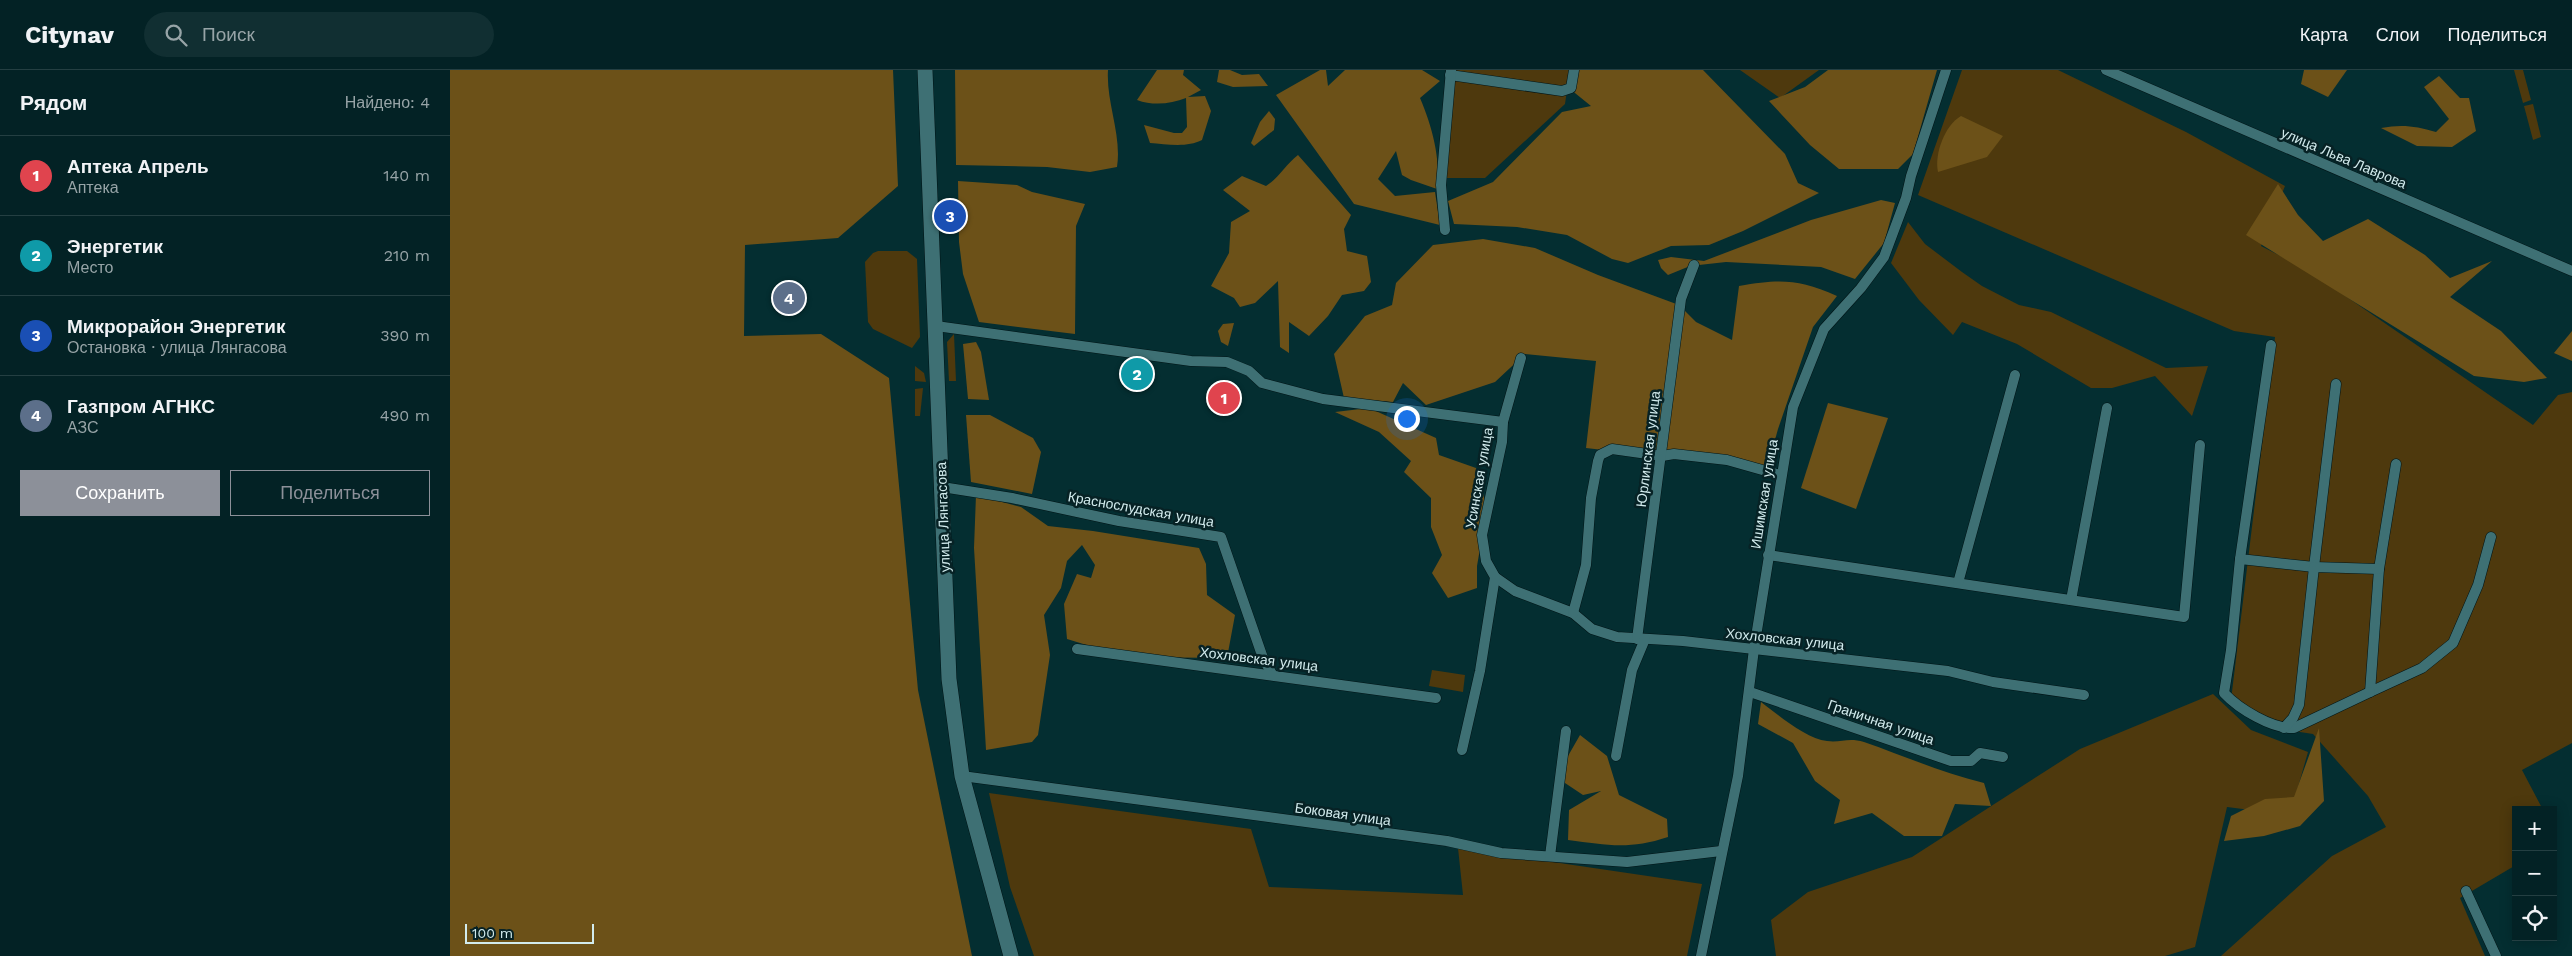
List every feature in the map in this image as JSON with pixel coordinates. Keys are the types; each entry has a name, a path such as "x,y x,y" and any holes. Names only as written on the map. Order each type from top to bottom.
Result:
{"main road":[{"name":"улица Лянгасова","path":"925,70 950,679 962,776 1011,956"}],"street":[{"path":"1445,230 1441,185 1451,72 1562,91 1571,88 1574,70"},
{"name":"Ишимская улица","path":"1701,956 1718,878 1721,851 1738,776 1768,554 1780,474 1793,407 1824,329 1861,288 1884,258 1906,198 1911,176 1946,70"},
{"name":"улица Льва Лаврова","path":"2106,70 2572,271"},
{"name":"Юрлинская улица","path":"1616,756 1632,670 1641,639 1681,299 1694,265"},
{"path":"936,326 1191,361 1227,362 1249,371 1262,383 1323,399 1503,422"},
{"path":"2271,345 2240,560 2231,650 2224,693 2237,707 2284,728 2294,728 2422,668 2453,643 2478,585 2491,537"},
{"name":"Усинская улица","path":"1496,577 1486,561 1482,535 1502,442 1503,422 1522,358"},
{"path":"1958,583 2015,375"},
{"path":"2284,728 2293,718 2299,704 2336,384"},
{"path":"2071,600 2107,408"},
{"path":"1768,554 2184,617 2200,445"},
{"path":"1573,613 1586,565 1591,498 1600,455 1612,450 1662,456 1674,454 1727,460 1780,474"},
{"path":"2370,692 2379,569 2396,464"},
{"name":"Краснослудская улица","path":"942,487 1012,498 1119,521 1221,537 1263,658 1272,674"},
{"path":"2240,560 2314,567 2379,569"},
{"path":"1462,750 1480,671 1496,577"},
{"name":"Хохловская улица","path":"1496,577 1515,591 1573,613 1592,629 1617,637 1683,641 1948,671 1993,682 2084,695"},
{"name":"Хохловская улица","path":"1078,649 1272,674 1436,698"},
{"name":"Граничная улица","path":"1750,692 1951,761 1971,761 1980,753 2003,757"},
{"path":"1550,856 1566,731"},
{"name":"Боковая улица","path":"962,776 1447,840 1501,853 1628,862 1721,851"},
{"path":"2466,891 2496,956"}],"shaded area":[{"path":"450,70 893,70 898,186 838,238 745,245 744,336 821,334 889,378 918,690 972,956 450,956"},
{"path":"955,70 1108,70 1109,95 1116,131 1117,167 1090,172 1047,167 956,165"},
{"path":"1157,70 1184,70 1183,75 1201,90 1188,97 1205,96 1211,111 1202,140 1183,145 1150,143 1144,125 1174,133 1182,133 1187,127 1186,98 1162,104 1137,100"},
{"path":"1219,70 1230,70 1242,75 1259,74 1268,86 1233,87 1217,82"},
{"path":"1320,70 1326,70 1328,86 1345,70 1422,70 1440,81 1420,98 1437,154 1437,189 1402,175 1396,151 1378,179 1395,196 1435,192 1440,225 1354,204 1276,95"},
{"path":"1454,70 1570,70 1565,104 1485,178 1446,178"},
{"path":"1570,70 1703,70 1785,154 1798,183 1819,193 1743,231 1709,245 1671,246 1628,263 1612,259 1567,235 1517,227 1454,224 1448,201 1493,182 1562,112 1591,106 1570,89"},
{"path":"1740,70 1819,70 1780,98"},
{"path":"1828,70 1937,70 1913,154 1898,169 1839,169 1810,145 1769,101 1805,87"},
{"path":"1962,70 2058,70 2186,132 2285,186 2261,246 2306,269 2533,425 2558,395 2572,392 2572,743 2522,770 2541,806 2512,806 2512,867 2460,898 2485,956 2221,956 2332,856 2386,827 2368,796 2313,734 2287,730 2231,700 2275,337 2234,331 1918,195"},
{"path":"2304,70 2347,70 2328,97 2301,84"},
{"path":"2514,70 2523,70 2531,100 2523,103"},
{"path":"2439,76 2460,98 2469,98 2476,131 2452,147 2417,146 2381,128 2409,126 2436,132 2449,119 2424,87"},
{"path":"2533,104 2541,137 2533,140 2524,106"},
{"path":"1269,111 1275,119 1274,130 1254,146 1251,143 1260,122"},
{"path":"1961,116 2003,136 1987,157 1938,172 1939,149 1942,141 1950,126"},
{"path":"1298,155 1351,215 1344,229 1347,251 1367,256 1371,282 1364,291 1342,295 1328,316 1309,336 1289,322 1289,353 1280,347 1278,281 1255,303 1240,307 1234,298 1211,286 1229,253 1231,222 1250,211 1223,190 1242,176 1266,186"},
{"path":"958,181 1017,185 1032,192 1085,204 1076,226 1075,334 979,322 963,274 959,242"},
{"path":"2278,184 2298,215 2323,241 2368,219 2425,255 2450,278 2492,261 2450,297 2501,331 2547,378 2524,382 2474,376 2246,235"},
{"path":"1881,200 1895,203 1884,243 1855,279 1821,267 1726,262 1690,266 1668,275 1661,268 1658,260 1671,257 1704,261 1811,220"},
{"path":"1908,222 1925,244 1962,272 1982,286 2019,305 2051,312 2166,368 2208,366 2192,416 2155,376 2112,388 2091,388 2017,344 1962,322 1953,335 1919,300 1891,263"},
{"path":"1483,239 1535,248 1598,275 1679,305 1696,322 1732,340 1739,286 1766,282 1789,282 1811,286 1837,296 1813,327 1778,429 1767,469 1586,448 1596,361 1525,354 1495,382 1426,405 1403,383 1393,402 1344,398 1334,354 1365,316 1392,305 1396,283 1433,245"},
{"path":"878,251 907,251 917,259 920,337 912,348 873,329 868,322 865,262 873,253"},
{"path":"1234,323 1228,346 1221,342 1218,331 1223,324"},
{"path":"2572,331 2572,361 2554,353"},
{"path":"954,334 956,381 949,381 947,342"},
{"path":"976,342 981,352 989,400 968,399 963,344"},
{"path":"915,366 924,373 926,382 915,381"},
{"path":"923,388 920,416 915,416 915,389"},
{"path":"1828,403 1888,418 1856,509 1801,488"},
{"path":"1369,408 1436,438 1439,455 1476,468 1487,508 1477,566 1477,588 1448,598 1432,573 1442,555 1431,527 1431,498 1404,472 1411,461 1379,432 1335,412"},
{"path":"966,415 990,415 1033,438 1041,452 1032,494 971,482"},
{"path":"976,495 1021,507 1048,526 1093,531 1199,548 1206,564 1207,595 1235,615 1227,658 1126,657 1067,639 1064,604 1077,574 1091,578 1095,565 1082,545 1067,561 1061,588 1044,615 1050,655 1038,735 1032,742 986,750 974,548"},
{"path":"1432,670 1465,675 1463,692 1429,686"},
{"path":"2213,694 2251,730 2308,752 2290,815 2227,807 2195,947 2165,956 1776,956 1771,920 1808,892 1912,857 2080,749"},
{"path":"1761,702 1810,736 1827,741 1853,740 1864,742 1984,783 1991,806 1955,804 1942,836 1904,836 1872,813 1834,824 1840,800 1815,781 1793,743 1758,724"},
{"path":"2319,728 2324,801 2300,826 2264,836 2224,841 2231,816 2265,799 2294,797"},
{"path":"1580,735 1607,756 1619,795 1667,819 1668,837 1630,845 1606,845 1568,840 1569,810 1601,791 1583,795 1556,777"},
{"path":"989,793 1251,829 1269,887 1463,895 1458,848 1702,884 1687,956 1034,956 1010,887"}],"place":[{"name":"Микрорайон Энергетик","path":"950,216"},
{"name":"Газпром АГНКС","path":"789,298"},
{"name":"Энергетик","path":"1137,374"},
{"name":"Аптека Апрель","path":"1224,398"}]}
